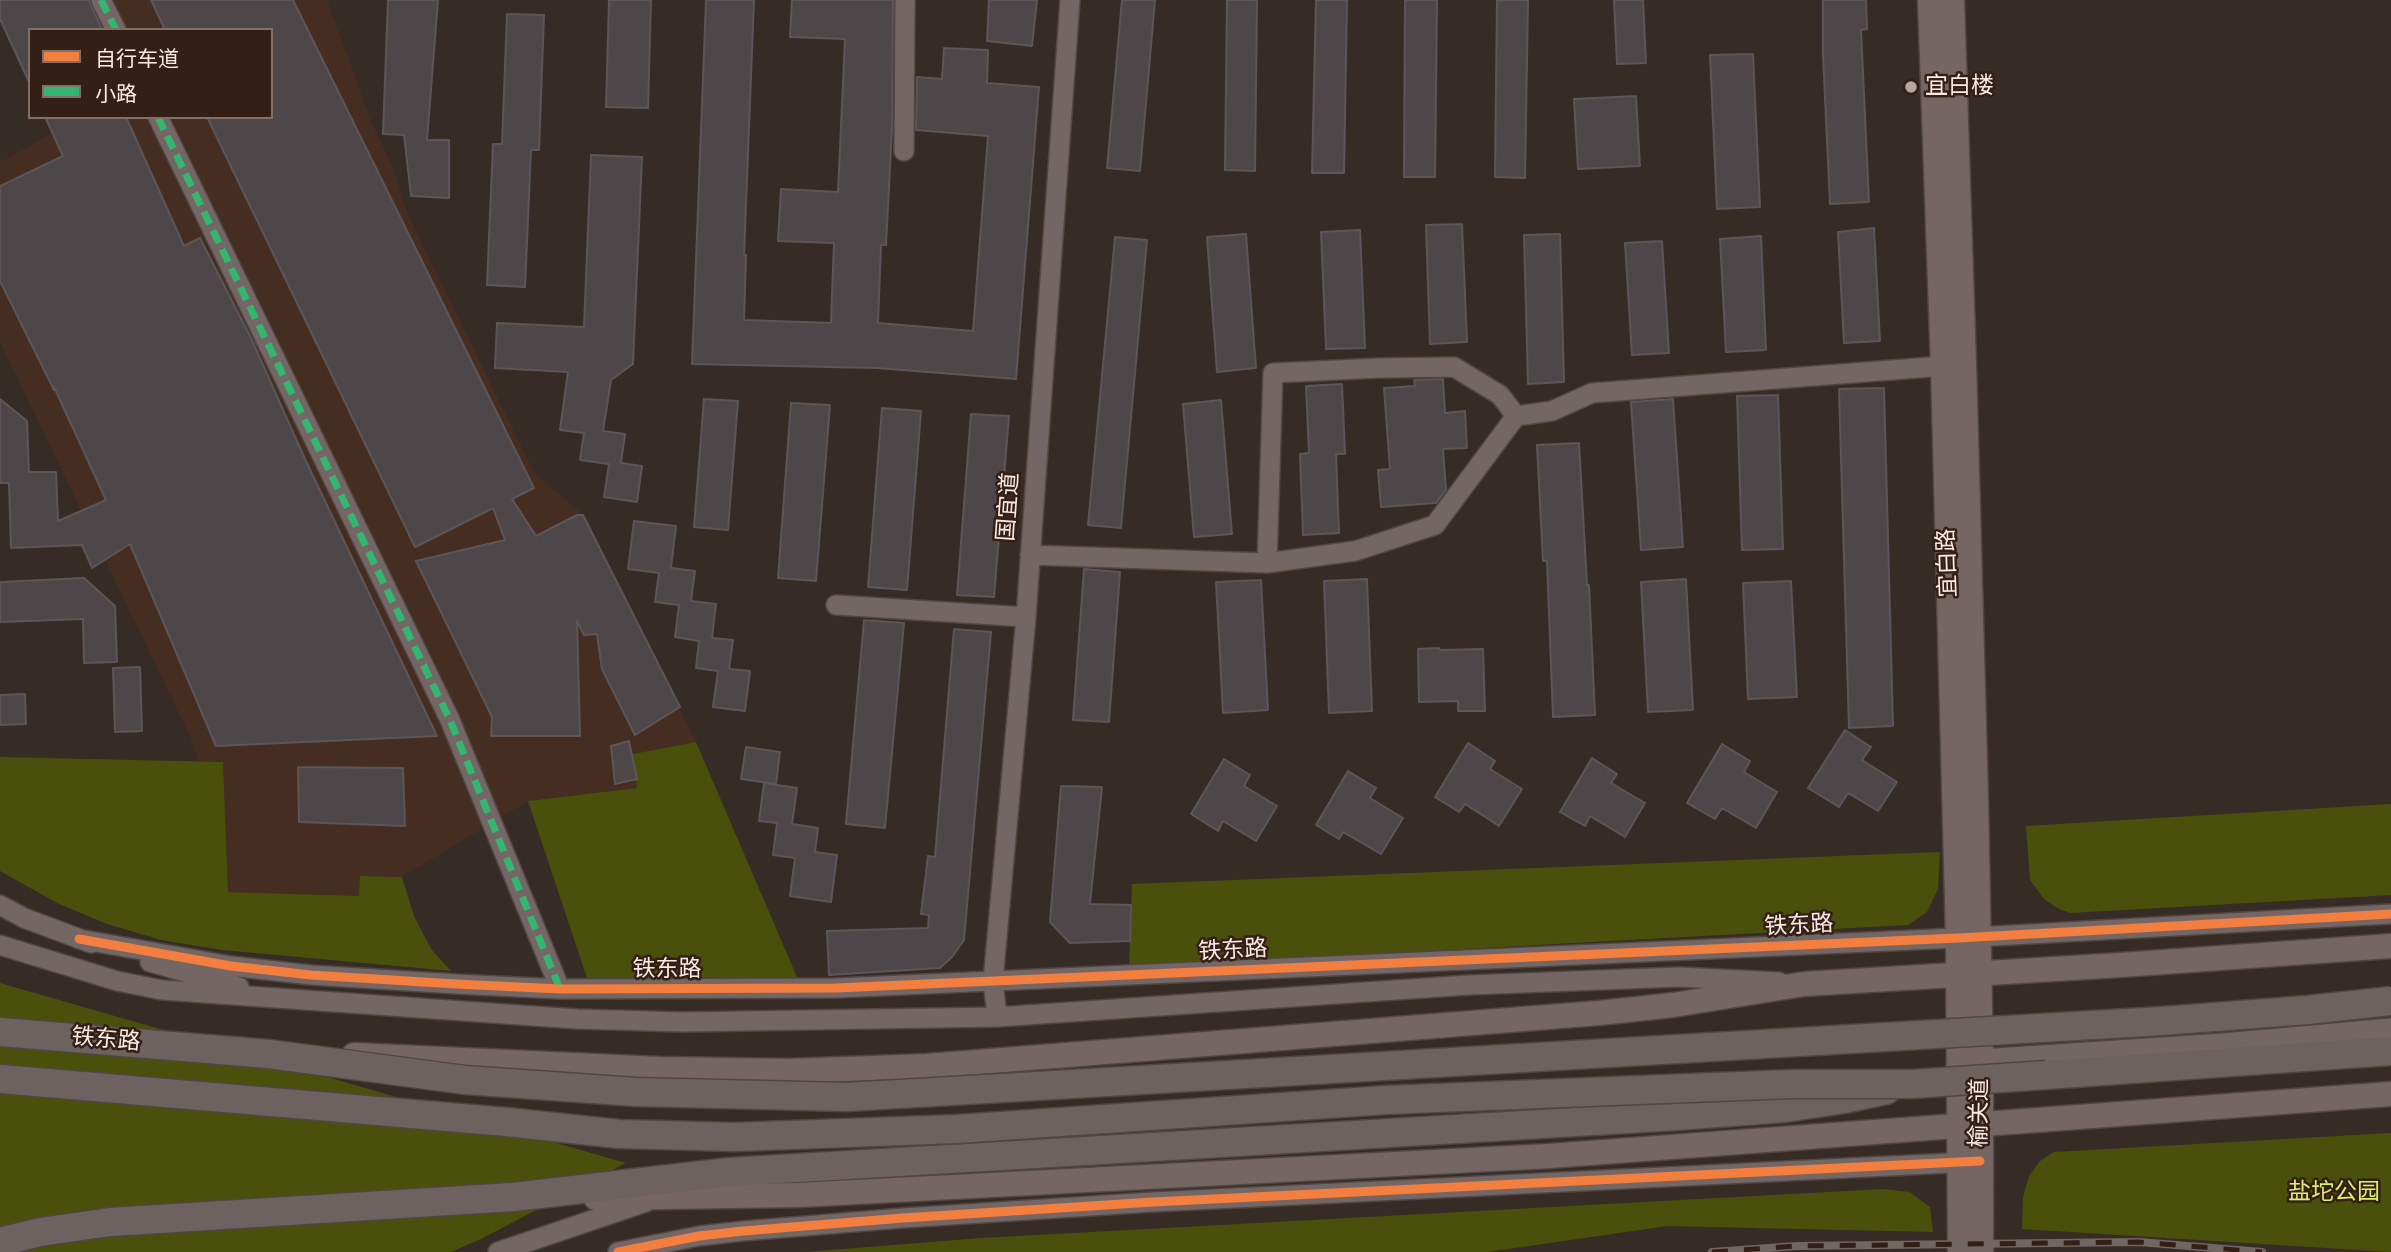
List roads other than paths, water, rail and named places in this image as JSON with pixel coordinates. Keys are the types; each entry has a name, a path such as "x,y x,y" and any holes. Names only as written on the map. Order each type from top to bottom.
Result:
{"highway":[{"name":"铁东路","path":"4,1031 270,1054 465,1080 636,1092 847,1097 2148,1022 2391,1001"},
{"name":"铁东路","path":"0,1079 619,1134 736,1137 957,1129 1386,1100 1516,1094 1792,1084 1913,1084 2391,1052"},
{"path":"0,1242 40,1232 110,1222 513,1197 730,1172 1785,1108 1913,1084"}],"main road":[{"name":"宜白路","path":"1930,0 1954,365"},
{"name":"宜白路","path":"1952,0 1954,365 1970,1125"},
{"name":"铁东路","path":"1804,984 2391,946"},
{"name":"榆关道","path":"1960,1252 1970,1162 1970,1125 1981,1059 1968,974"},
{"path":"270,1054 410,1056 635,1068 789,1072 926,1066 1599,1013 1673,1005 1804,984"},
{"path":"513,1197 799,1195 1549,1156 2391,1094"},
{"name":"榆关道","path":"1970,1162 1981,1252"}],"street":[{"path":"101,0 115,28"},
{"path":"904,151 905,0"},
{"name":"国宜道","path":"997,1017 993,981 1031,555 1070,0"},
{"path":"159,119 450,719 560,989"},
{"path":"1031,555 1268,563 1355,551 1435,525 1516,416 1552,411 1592,393 1954,365"},
{"path":"1268,563 1273,373 1454,367 1500,395 1516,416"},
{"path":"836,606 1026,617"},
{"name":"铁东路","path":"0,905 24,918 79,939 173,969 281,998"},
{"name":"铁东路","path":"79,939 231,966 311,975 560,989 836,988 1968,937 2391,914"},
{"name":"铁东路","path":"0,945 117,981 163,990 577,1019 683,1022 997,1017 1469,985 1679,977 1718,977 1804,984"},
{"path":"1981,1059 2222,1043 2391,1028"},
{"path":"618,1252 699,1236 903,1218 1153,1202 1970,1162"},
{"path":"498,1252 730,1172"}],"railway":[{"path":"1712,1252 1797,1246 2139,1242 2262,1252"}],"place":[{"name":"宜白楼","path":"1911,87"}],"park label":[{"name":"盐坨公园","path":"2334,1193"}]}
